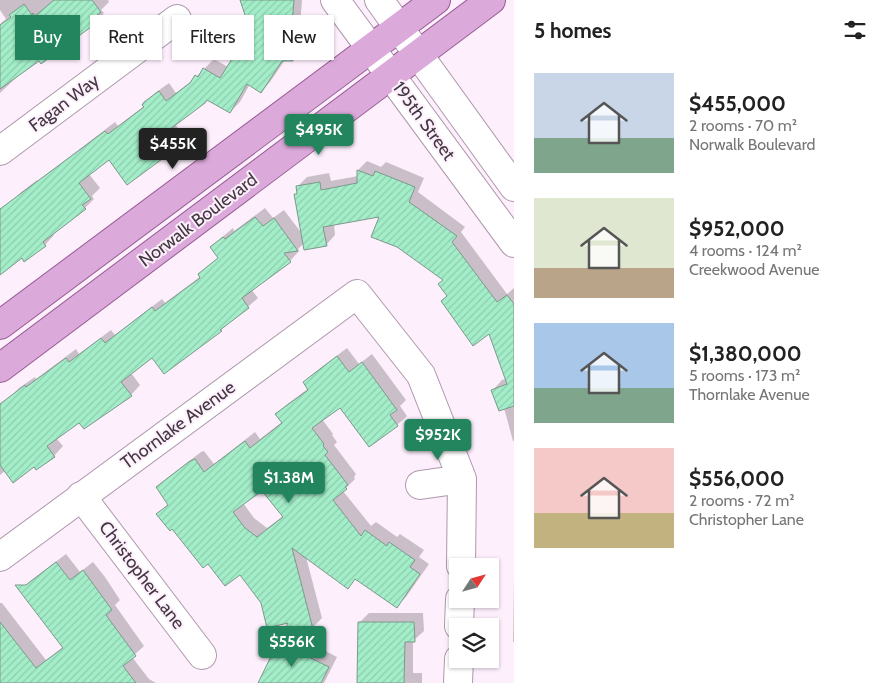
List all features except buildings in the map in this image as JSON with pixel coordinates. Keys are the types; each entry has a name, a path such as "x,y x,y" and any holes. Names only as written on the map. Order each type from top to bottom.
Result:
{"main road":[{"name":"Norwalk Boulevard","path":"0,325 436,0"},
{"name":"Norwalk Boulevard","path":"0,368 491,0"}],"street":[{"name":"195th Street","path":"335,0 514,243"},
{"name":"195th Street","path":"379,0 514,187"},
{"name":"Fagan Way","path":"0,151 172,23"},
{"name":"Thornlake Avenue","path":"0,557 357,294 421,375 462,479"},
{"path":"420,485 462,479 460,558"},
{"name":"Christopher Lane","path":"82,496 202,655"},
{"path":"458,668 458,683"}]}
